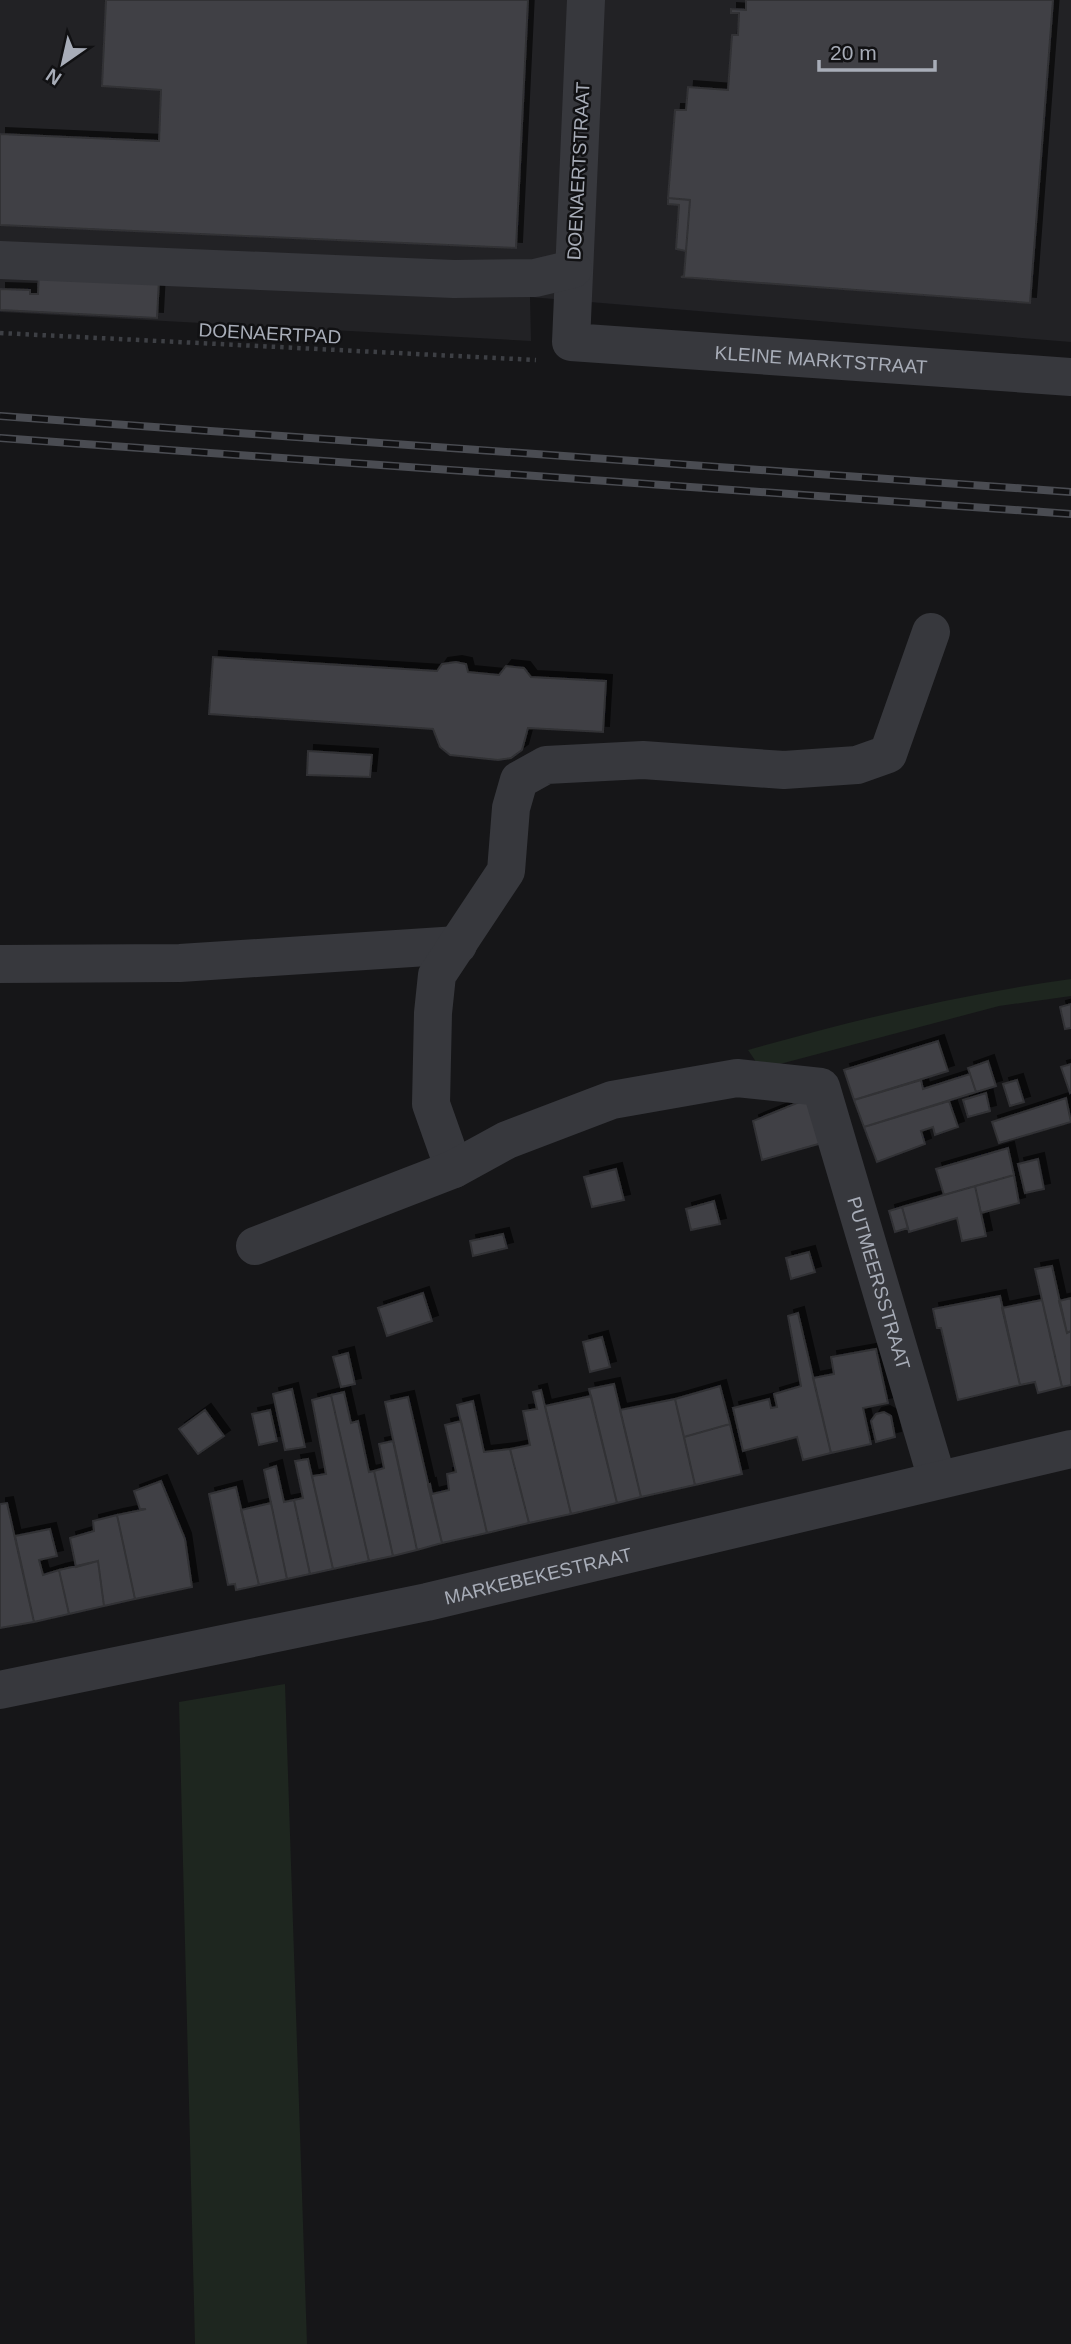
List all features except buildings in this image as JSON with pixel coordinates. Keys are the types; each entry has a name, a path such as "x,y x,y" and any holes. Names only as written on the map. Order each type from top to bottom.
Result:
{"street":[{"name":"DOENAERTSTRAAT","path":"555,351 573,269 586,0"},
{"path":"0,260 454,279 536,278 573,269"},
{"name":"KLEINE MARKTSTRAAT","path":"555,351 1071,377"},
{"path":"255,1246 454,1169 431,1104 432,1040 438,975 506,871 510,808 519,780 546,765 643,760 784,770 857,765 888,754 931,632"},
{"path":"0,964 180,963 458,945"},
{"name":"PUTMEERSSTRAAT","path":"454,1169 507,1139 612,1100 737,1078 821,1087 937,1479"},
{"name":"MARKEBEKESTRAAT","path":"0,1690 427,1602 937,1479 1071,1450"}],"path":[{"name":"DOENAERTPAD","path":"0,333 555,351"}],"shaded area":[{"path":"0,0 1071,0 1071,342 530,297 531,341 0,312"},
{"path":"1071,979 1071,996 999,1006 761,1069 748,1050 908,1009"},
{"path":"285,1684 307,2344 195,2344 179,1702"}],"railway":[{"path":"0,416 1071,492"},
{"path":"0,438 1071,514"}]}
